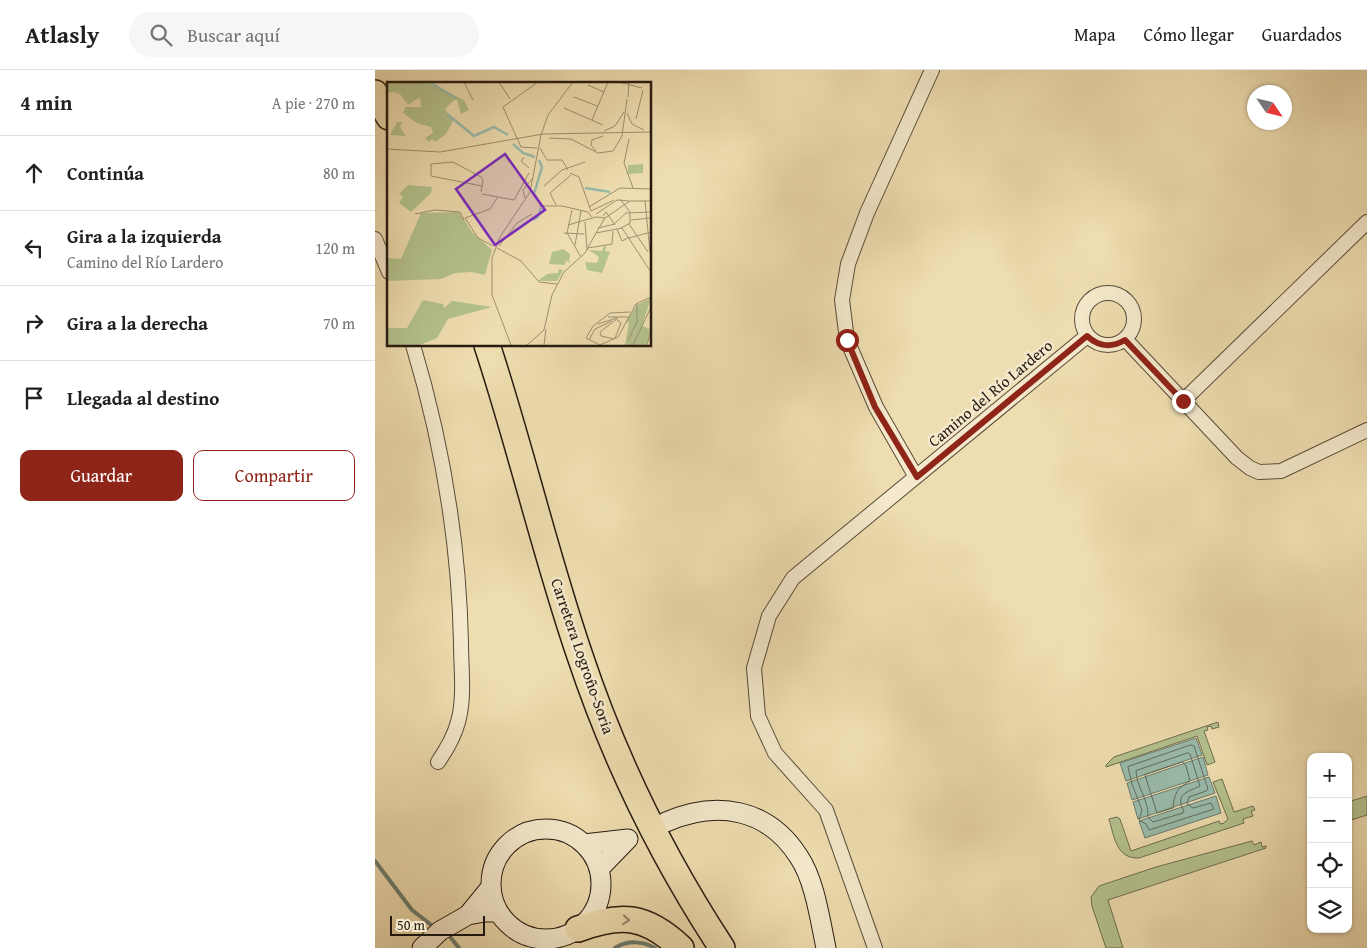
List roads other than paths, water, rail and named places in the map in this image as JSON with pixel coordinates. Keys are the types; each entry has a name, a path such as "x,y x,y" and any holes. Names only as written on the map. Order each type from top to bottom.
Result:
{"highway":[{"path":"375,93 387,114"},
{"name":"Carretera Logroño-Soria","path":"487,346 503,393 558,590 581,658 616,750 661,843 722,948"},
{"path":"578,930 597,923 617,919 638,920 656,927 681,948"}],"street":[{"path":"917,477 875,407 847,340 842,300 848,264 867,213 932,70"},
{"path":"1183,401 1367,222"},
{"path":"375,239 387,267"},
{"path":"1105,293 1115,294 1124,298 1130,305 1134,314 1134,323 1131,332 1125,340 1109,346 1093,342 1087,336 1082,328 1081,318 1083,309 1096,295 1105,293"},
{"name":"Camino del Río Lardero","path":"875,948 826,810 775,753 758,716 754,668 769,616 793,578 1087,336"},
{"path":"1125,340 1237,458 1259,472 1281,471 1367,430"},
{"path":"413,346 436,429 450,507 460,619 460,712 454,736 438,762"},
{"path":"666,822 683,815 710,810 740,812 760,820 783,835 800,858 811,884 826,948"},
{"path":"549,829 568,833 584,844 596,860 599,869 602,888 600,898 591,917 578,930 556,939 535,939 516,931 507,924 492,897 492,874 498,856 504,848 521,835 530,831 549,829"},
{"path":"584,844 634,836 599,869"},
{"path":"468,916 491,887"},
{"path":"422,948 440,932 468,916 485,912 499,912"}],"water":[{"path":"1196,738 1202,755 1126,781 1120,763"},
{"path":"1203,757 1208,775 1132,800 1127,783"},
{"path":"1209,777 1215,793 1138,819 1133,802"},
{"path":"1216,796 1221,813 1145,838 1139,821"}],"waterway":[{"path":"375,861 412,910 430,924"},
{"path":"451,938 459,948"},
{"path":"615,948 635,942 655,948"}]}
